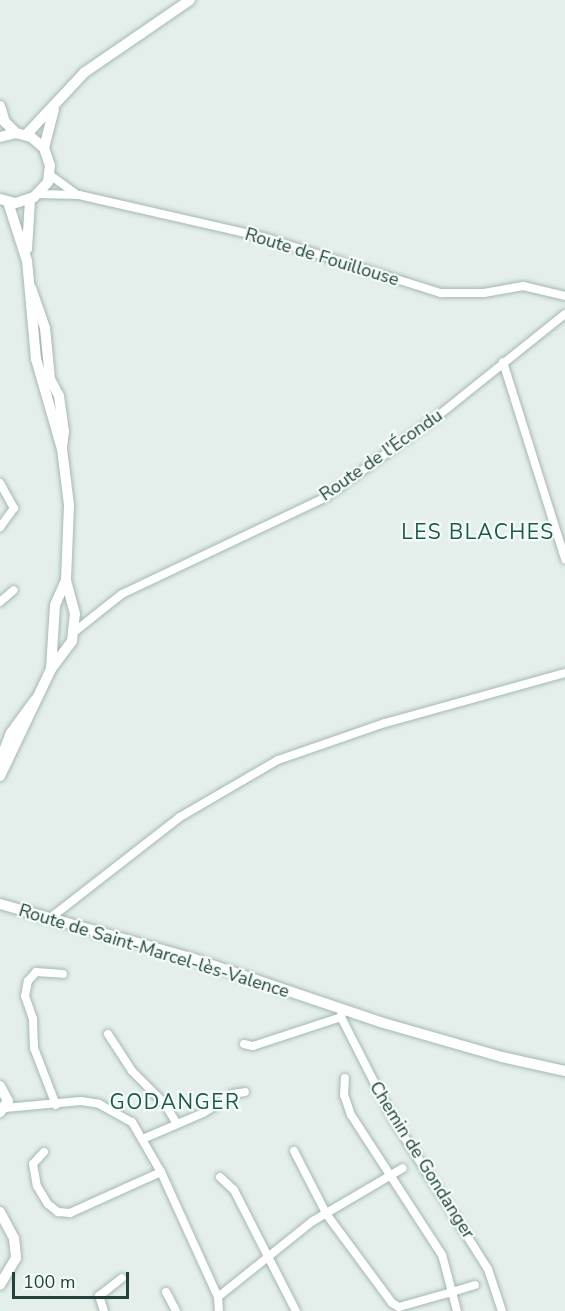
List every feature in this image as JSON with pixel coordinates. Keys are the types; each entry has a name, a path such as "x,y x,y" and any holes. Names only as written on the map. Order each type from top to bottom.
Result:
{"street":[{"path":"0,137 21,134 85,72 190,0"},
{"path":"27,261 34,197 50,174 44,148 60,98"},
{"path":"0,106 5,122 44,148"},
{"name":"Route de Fouillouse","path":"50,174 79,195"},
{"name":"Route de Fouillouse","path":"34,197 79,195 263,237 441,293 484,293 523,286 565,296"},
{"path":"34,197 4,200 27,261 31,288 28,298 36,359 62,449 69,505 64,595 55,605 58,653"},
{"name":"Route de l'Écondu","path":"74,632 122,594 146,580 327,496 434,419 565,314"},
{"path":"503,362 565,559"},
{"path":"0,483 14,508 0,527"},
{"path":"0,602 14,590"},
{"path":"64,595 75,614 87,623"},
{"path":"0,776 58,653 74,632 75,614"},
{"path":"49,919 180,817 278,760 385,723 565,673"},
{"path":"0,761 11,733 39,696"},
{"name":"Route de Saint-Marcel-lès-Valence","path":"0,904 194,959 342,1013 502,1057 565,1071"},
{"path":"56,1105 34,1048 33,1020 25,996 28,981 36,972 63,974"},
{"path":"244,1044 253,1046 342,1013"},
{"name":"Chemin de Gondanger","path":"342,1013 393,1119 488,1269 502,1311"},
{"path":"108,1034 132,1071 165,1104 177,1124"},
{"path":"345,1078 344,1095 351,1115 442,1255 457,1311"},
{"path":"145,1138 177,1124 232,1094 245,1092"},
{"path":"2,1097 21,1106 56,1105 81,1101 99,1104 132,1122 145,1138 161,1172 218,1297 219,1311"},
{"path":"294,1151 327,1215 396,1308 476,1285"},
{"path":"44,1152 33,1164 37,1186 48,1204 58,1212 70,1213 161,1172"},
{"path":"218,1297 313,1221 327,1215 403,1168"},
{"path":"220,1177 234,1190 296,1311"},
{"path":"0,1212 14,1238 16,1258 0,1285"},
{"path":"104,1311 99,1296 122,1278"},
{"path":"166,1292 176,1311"}],"district":[{"name":"LES BLACHES","path":"478,532"},
{"name":"GODANGER","path":"175,1102"}]}
